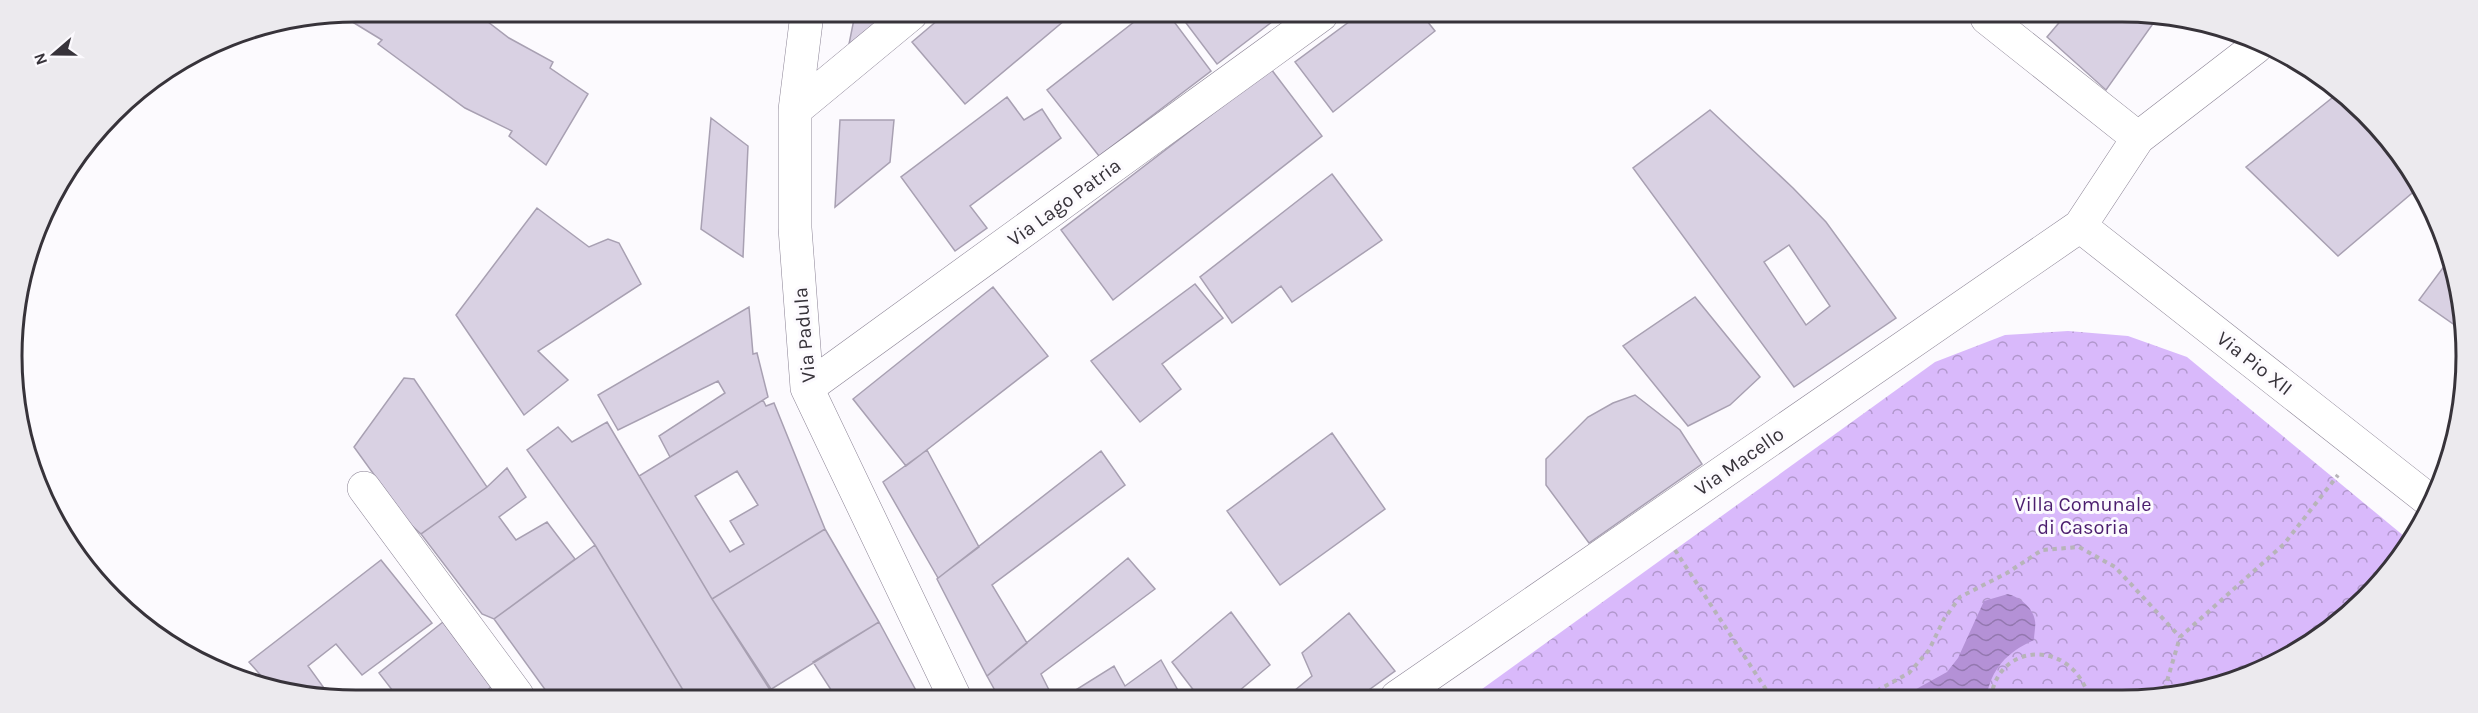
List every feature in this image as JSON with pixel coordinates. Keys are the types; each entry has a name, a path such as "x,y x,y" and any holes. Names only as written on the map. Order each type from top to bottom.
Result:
{"street":[{"name":"Via Padula","path":"806,22 795,110 795,228 807,388 951,690"},
{"path":"795,110 901,22"},
{"name":"Via Lago Patria","path":"807,388 1312,22"},
{"path":"1992,22 2138,138"},
{"path":"2080,225 2138,138 2252,49"},
{"name":"Via Pio XII","path":"2080,225 2424,497"},
{"name":"Via Macello","path":"1407,690 2080,225"},
{"path":"364,488 513,690"}],"path":[{"path":"2165,688 2180,637 2284,544 2336,479 2357,444"},
{"path":"1655,519 1766,690"},
{"path":"1879,690 1910,673 1929,650 1944,619 1960,597 2007,573 2042,550 2079,547 2115,567 2180,637"},
{"path":"1992,690 2000,674 2012,663 2028,656 2045,655 2061,659 2075,669 2085,683 2087,690"}],"green space":[{"name":"Villa Comunale di Casoria","path":"2068,331 2128,336 2187,357 2403,535 2373,577 2358,593 2307,634 2269,656 2229,673 2165,688 2143,690 1481,690 1935,362 2005,335"}],"water":[{"path":"2008,594 2021,600 2034,616 2034,640 2008,656 1996,670 1988,690 1914,690 1947,672 1958,658 1984,601"}],"building":[{"path":"353,22 488,22 509,38 553,62 550,68 588,94 546,165 509,136 512,131 465,108 378,44 382,40"},
{"path":"853,22 876,22 849,44"},
{"path":"936,22 1063,22 965,104 912,42"},
{"path":"1134,22 1174,22 1211,71 1099,156 1047,90"},
{"path":"1185,22 1272,22 1217,64"},
{"path":"1349,22 1428,22 1435,31 1333,112 1295,62"},
{"path":"2060,22 2153,24 2106,90 2047,37"},
{"path":"1271,69 1322,136 1113,300 1061,230"},
{"path":"1007,97 1024,120 1042,109 1061,138 970,206 987,228 955,251 901,177"},
{"path":"2332,98 2373,136 2412,193 2338,256 2246,167"},
{"path":"1710,110 1826,222 1896,318 1794,387 1633,168","holes":["1789,245 1830,306 1806,325 1764,262"]},
{"path":"711,118 748,146 743,257 701,229"},
{"path":"840,120 894,120 890,162 835,207"},
{"path":"1332,174 1382,240 1292,302 1281,286 1232,323 1200,277"},
{"path":"537,208 589,247 608,239 619,243 641,284 538,351 568,380 524,415 456,315"},
{"path":"2443,267 2454,325 2419,300"},
{"path":"1195,284 1223,318 1162,364 1181,389 1140,422 1091,361"},
{"path":"993,287 1048,356 906,466 853,399"},
{"path":"1695,297 1760,377 1730,405 1688,426 1623,346"},
{"path":"749,307 753,354 757,353 768,397 670,457 659,436 725,393 718,381 618,430 598,395"},
{"path":"404,378 414,379 487,487 421,534 409,523 354,447"},
{"path":"1635,395 1680,430 1702,464 1589,543 1546,485 1546,459 1588,417 1613,403"},
{"path":"763,400 766,406 774,403 825,529 712,599 639,476","holes":["737,471 758,505 730,521 744,544 730,552 695,496"]},
{"path":"607,422 712,599 772,690 683,690 595,545 527,450 558,427 572,442"},
{"path":"1332,433 1385,509 1280,585 1227,511"},
{"path":"927,450 979,547 938,578 883,482"},
{"path":"1101,451 1125,485 992,585 1027,643 987,676 937,579"},
{"path":"507,468 526,497 499,517 516,540 547,522 575,559 494,619 482,614 421,534 487,487"},
{"path":"825,529 879,622 770,690 712,599"},
{"path":"595,545 683,690 545,690 494,619"},
{"path":"1128,558 1155,589 1041,674 1049,690 995,690 987,676"},
{"path":"381,560 432,623 362,675 336,644 308,666 325,689 262,677 249,662"},
{"path":"1231,612 1270,665 1240,690 1193,690 1172,662"},
{"path":"1349,613 1395,671 1369,690 1295,690 1312,676 1302,653"},
{"path":"443,622 491,687 487,690 392,690 379,673"},
{"path":"879,622 916,690 831,690 813,662"},
{"path":"1161,660 1178,690 1076,690 1114,666 1125,686"}]}
